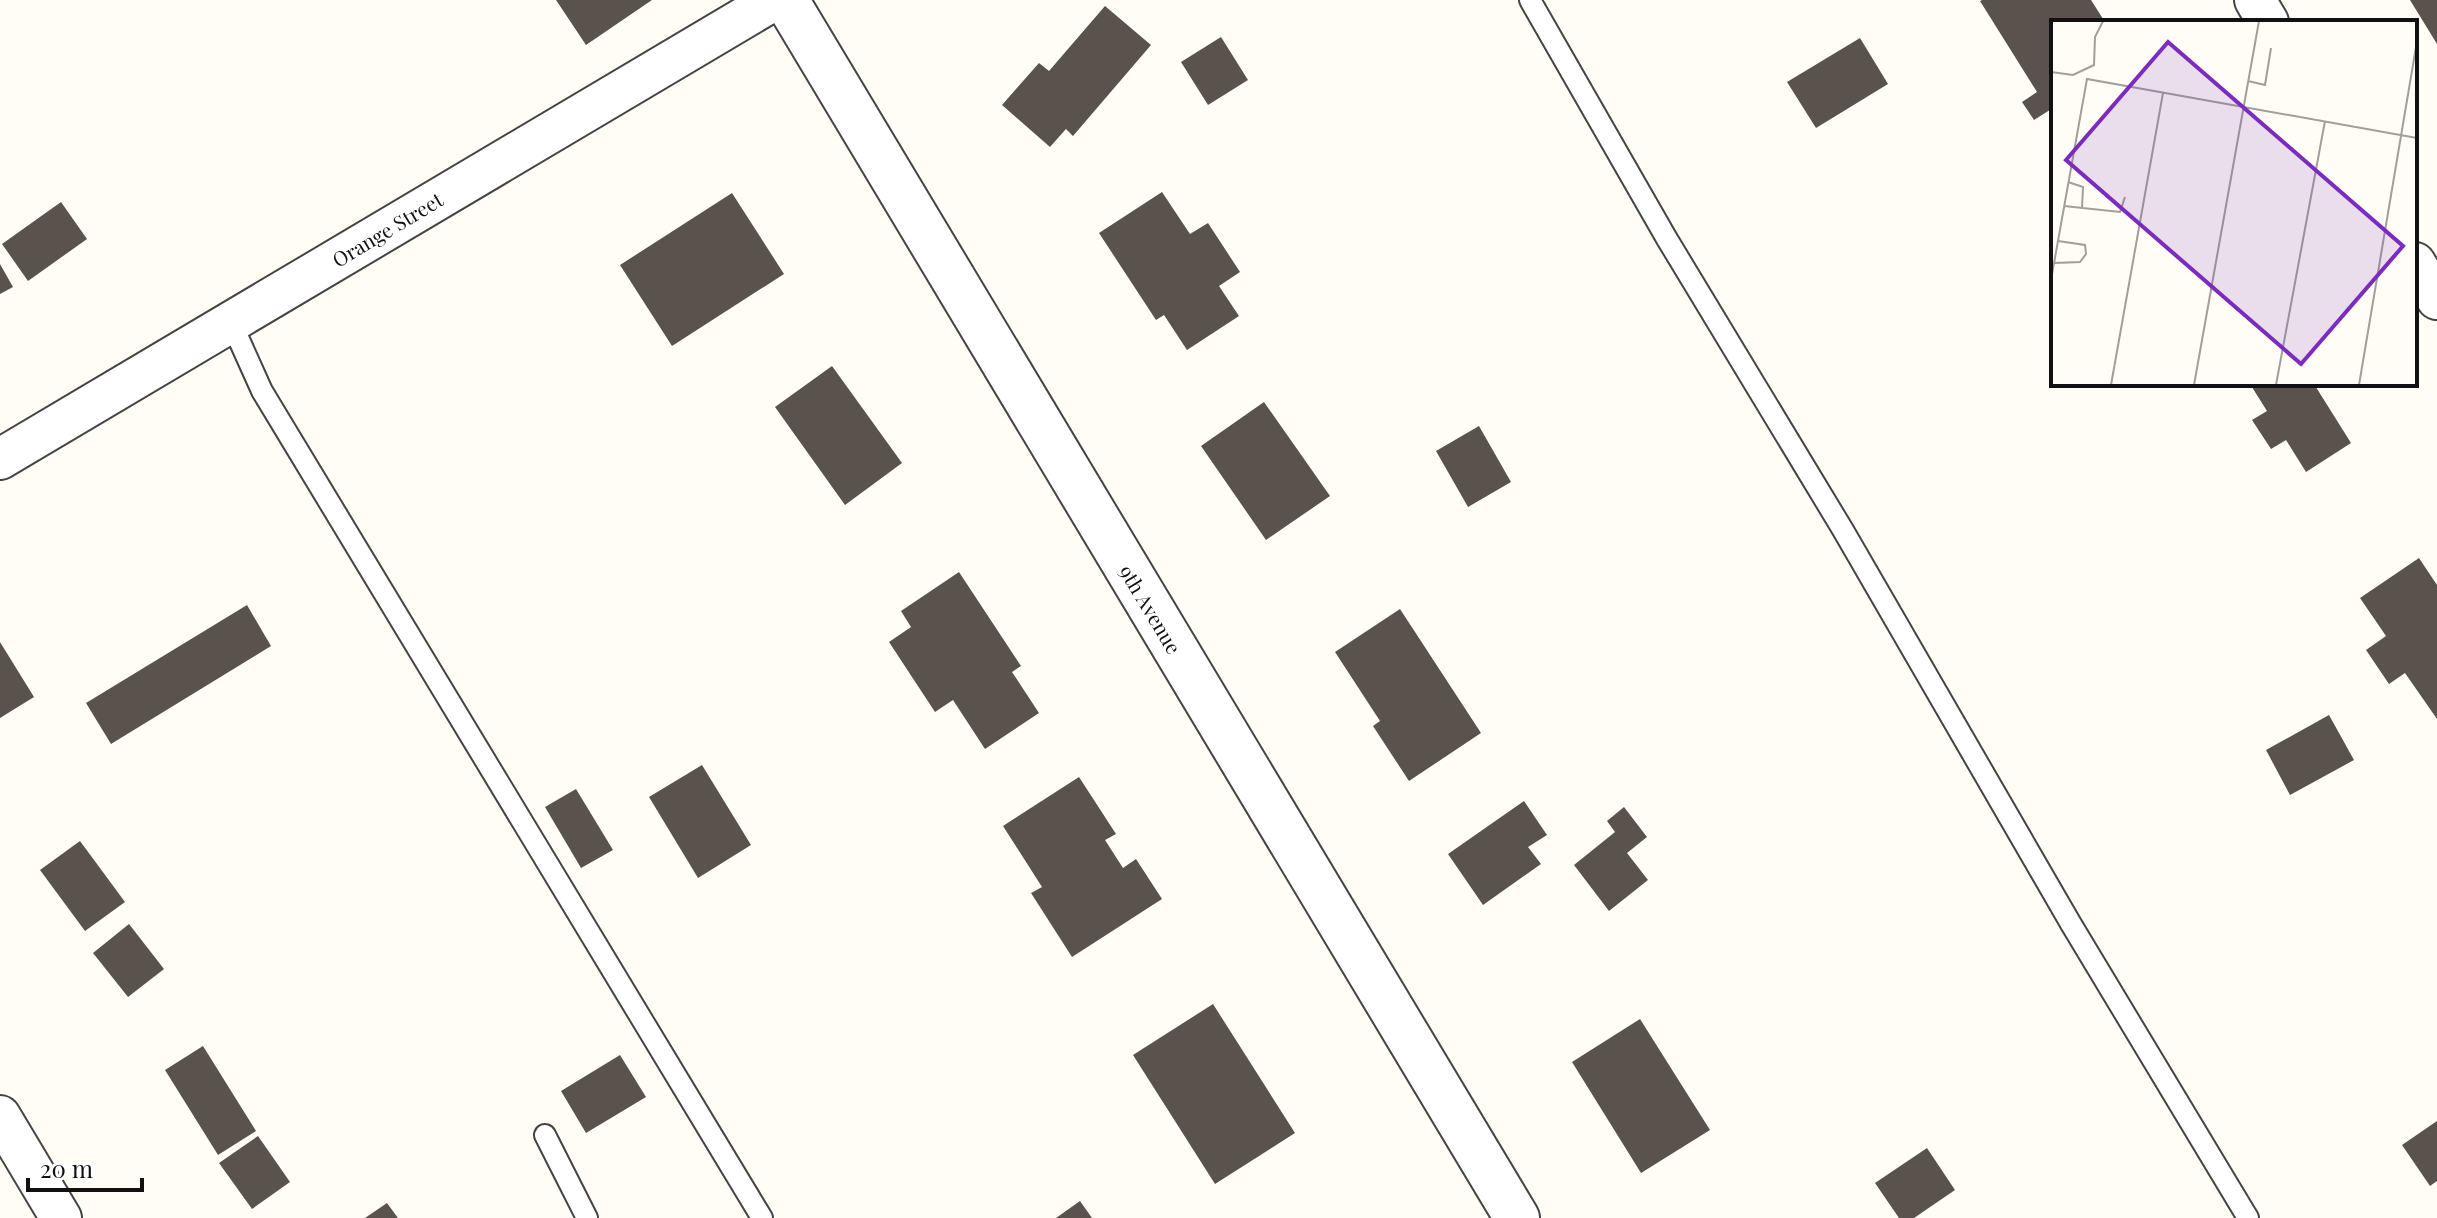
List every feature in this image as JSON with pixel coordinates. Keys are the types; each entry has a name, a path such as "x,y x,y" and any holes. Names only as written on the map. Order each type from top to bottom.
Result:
{"street":[{"name":"Orange Street","path":"0,459 774,0"},
{"name":"9th Avenue","path":"786,0 1517,1218"},
{"path":"2255,0 2267,20"},
{"path":"2417,266 2437,299"},
{"path":"0,1116 61,1218"}],"lane":[{"path":"1530,0 1667,239 1843,530 2071,924 2248,1218"},
{"path":"231,322 262,391 762,1218"},
{"path":"545,1135 587,1218"}],"building":[{"path":"556,0 652,0 586,45"},
{"path":"2091,0 2104,20 2051,20 2051,109 2034,120 2022,102 2037,92 1980,1"},
{"path":"2410,0 2437,0 2437,44"},
{"path":"1105,6 1151,45 1073,136 1066,129 1050,147 1002,105 1039,63 1049,71"},
{"path":"1221,37 1248,80 1208,105 1181,62"},
{"path":"1860,38 1888,84 1816,128 1787,82"},
{"path":"1162,192 1190,234 1208,223 1240,272 1219,286 1239,316 1187,350 1164,315 1156,320 1099,233"},
{"path":"732,193 784,274 672,346 620,265"},
{"path":"61,202 87,239 28,281 2,244"},
{"path":"0,264 13,287 0,294"},
{"path":"832,366 902,463 845,505 775,407"},
{"path":"2251,386 2315,386 2351,443 2306,472 2286,440 2271,449 2252,420 2267,411"},
{"path":"1264,402 1330,496 1266,540 1201,446"},
{"path":"1479,426 1511,482 1468,507 1436,451"},
{"path":"2419,558 2437,585 2437,719 2405,673 2389,684 2366,650 2386,636 2360,598"},
{"path":"959,572 1021,666 1012,672 1039,713 985,749 953,700 935,712 889,642 911,627 901,611"},
{"path":"247,605 271,646 111,744 86,703"},
{"path":"1400,609 1481,733 1409,781 1373,726 1380,721 1335,652"},
{"path":"0,642 34,697 0,718"},
{"path":"2329,715 2354,760 2290,795 2266,750"},
{"path":"702,765 751,845 698,878 649,797"},
{"path":"1079,777 1116,834 1105,840 1123,868 1136,859 1162,899 1072,957 1031,893 1042,887 1003,826"},
{"path":"576,789 613,850 581,868 545,807"},
{"path":"1524,801 1547,835 1528,847 1541,864 1483,905 1448,854"},
{"path":"1624,807 1647,837 1627,853 1648,880 1609,911 1574,865 1615,832 1607,821"},
{"path":"80,841 125,902 85,931 40,870"},
{"path":"129,924 164,969 128,997 93,953"},
{"path":"1213,1004 1295,1133 1215,1184 1133,1055"},
{"path":"1640,1019 1710,1130 1641,1173 1572,1062"},
{"path":"203,1046 256,1131 218,1155 165,1070"},
{"path":"620,1055 646,1097 586,1133 561,1091"},
{"path":"2437,1121 2437,1181 2430,1186 2402,1145"},
{"path":"258,1136 290,1182 252,1209 219,1163"},
{"path":"1927,1148 1955,1190 1914,1218 1899,1218 1875,1183"},
{"path":"1080,1201 1092,1218 1056,1218"},
{"path":"387,1203 398,1218 365,1218"}]}
